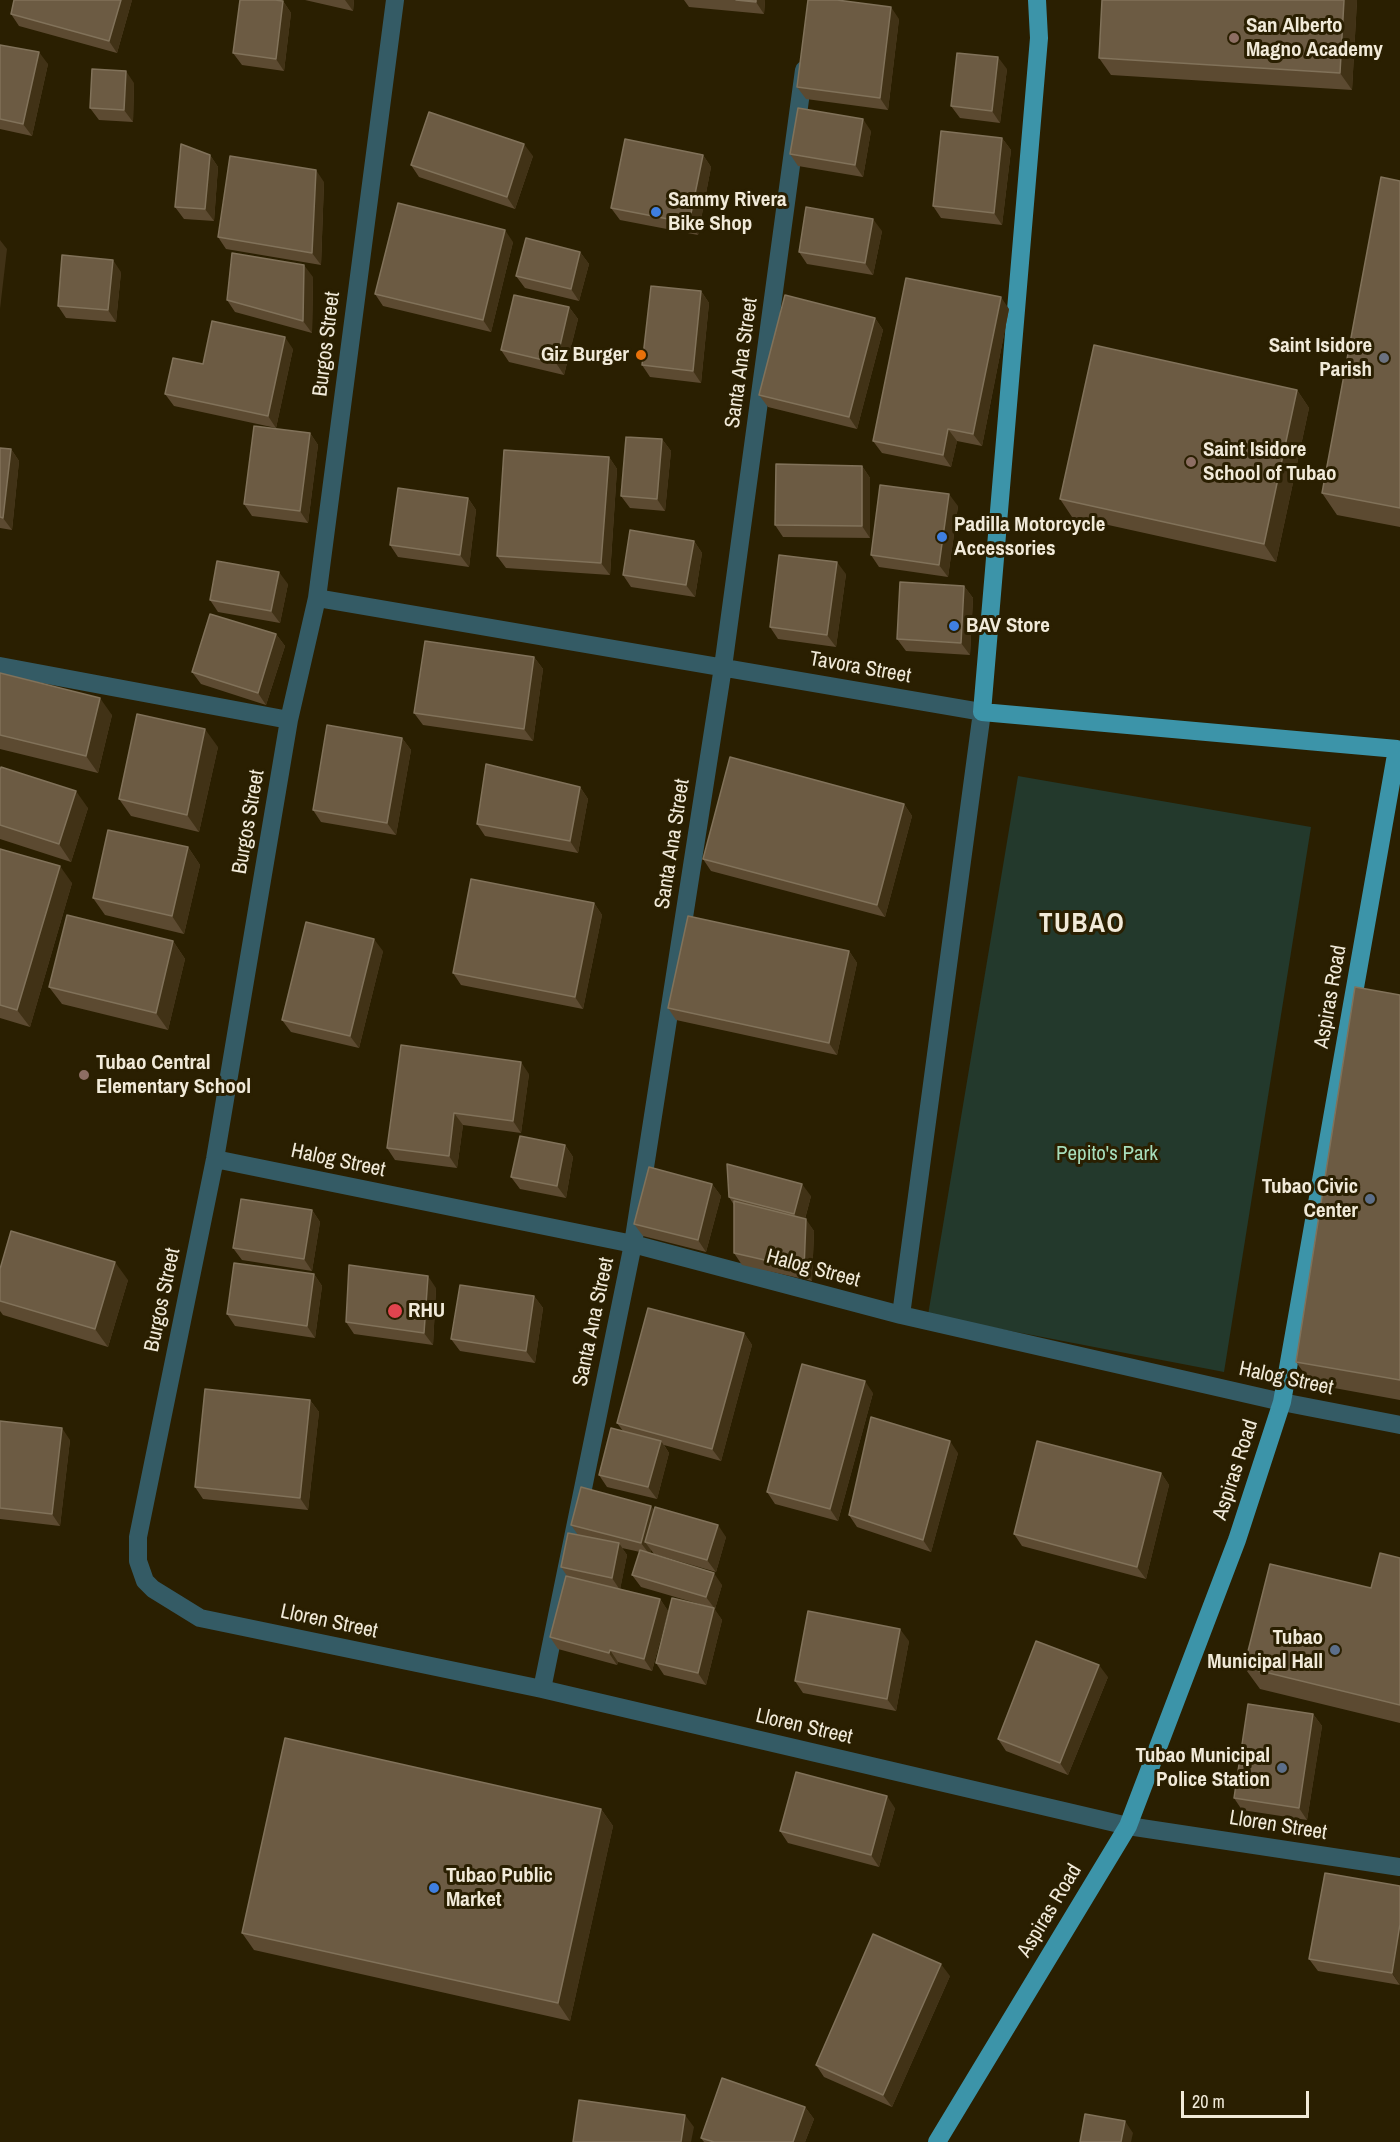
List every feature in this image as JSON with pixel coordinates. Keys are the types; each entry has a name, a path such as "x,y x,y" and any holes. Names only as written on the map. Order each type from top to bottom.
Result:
{"main road":[{"path":"982,712 1038,50 1037,0"},
{"name":"Tavora Street","path":"982,712 1398,749"},
{"name":"Aspiras Road","path":"937,2142 1128,1826 1237,1540 1282,1402 1398,749"}],"street":[{"name":"Burgos Street","path":"200,1618 153,1589 145,1581 138,1561 138,1537 215,1159 289,720 317,597 394,0"},
{"name":"Santa Ana Street","path":"542,1689 633,1244 723,667 806,58"},
{"name":"Tavora Street","path":"317,597 982,712"},
{"path":"0,666 289,720"},
{"path":"901,1315 982,712"},
{"name":"Halog Street","path":"215,1159 633,1244 901,1315 1282,1402 1400,1425"},
{"name":"Lloren Street","path":"200,1618 542,1689 1128,1826 1400,1867"}],"green space":[{"name":"Pepito's Park","path":"1018,776 1311,827 1224,1372 928,1315"}],"building":[{"path":"14,0 121,0 109,41 11,14"},
{"path":"240,0 283,1 276,59 233,53"},
{"path":"808,0 837,0 891,7 880,98 797,87"},
{"name":"San Alberto Magno Academy","path":"1102,0 1344,0 1340,73 1099,58"},
{"path":"0,45 39,52 23,124 0,119"},
{"path":"957,53 998,57 992,111 951,106"},
{"path":"92,69 126,71 124,110 90,108"},
{"path":"798,108 863,119 855,165 790,154"},
{"path":"429,112 524,144 507,197 411,165"},
{"path":"941,131 1002,138 994,213 933,206"},
{"path":"625,139 703,155 689,223 611,208"},
{"path":"181,144 210,155 205,209 175,207"},
{"path":"230,156 316,170 312,253 218,237"},
{"name":"Saint Isidore Parish","path":"1381,177 1400,181 1400,508 1322,493"},
{"path":"398,203 505,230 483,320 375,294"},
{"path":"806,207 873,219 865,263 799,252"},
{"path":"526,238 580,252 571,289 516,276"},
{"path":"232,253 304,265 303,321 227,300"},
{"path":"62,255 113,260 108,310 58,306"},
{"path":"906,278 1001,297 973,434 948,429 943,455 873,441"},
{"path":"651,286 701,291 693,371 642,365"},
{"path":"514,295 569,307 556,363 501,350"},
{"path":"785,295 875,318 849,417 759,395"},
{"path":"212,321 285,337 268,416 165,394 173,358 203,364"},
{"name":"Saint Isidore School of Tubao","path":"1094,345 1297,390 1264,544 1060,499"},
{"path":"254,426 310,433 300,511 244,504"},
{"path":"626,437 662,439 657,499 621,496"},
{"path":"0,448 11,449 3,518 0,517"},
{"path":"504,450 609,457 601,563 497,556"},
{"path":"776,464 862,466 862,526 775,525"},
{"path":"880,485 949,494 939,565 871,555"},
{"path":"398,488 468,498 460,555 390,545"},
{"path":"630,530 694,541 686,585 623,575"},
{"path":"779,555 837,562 827,635 770,627"},
{"path":"217,561 279,572 271,611 210,600"},
{"path":"900,582 964,586 961,643 897,639"},
{"path":"210,614 276,634 258,693 192,672"},
{"path":"425,641 534,657 524,729 414,713"},
{"path":"0,673 100,698 86,756 0,735"},
{"path":"137,714 205,729 187,815 119,799"},
{"path":"327,725 402,738 387,823 313,810"},
{"path":"730,757 904,804 877,905 703,859"},
{"path":"486,764 580,787 570,841 477,824"},
{"path":"1,767 76,791 59,844 0,825"},
{"path":"108,830 188,847 172,916 93,898"},
{"path":"0,849 60,866 17,1010 0,1005"},
{"path":"471,879 594,903 575,997 453,973"},
{"path":"67,915 173,941 156,1013 49,987"},
{"path":"688,916 849,951 829,1043 668,1008"},
{"path":"306,922 374,939 350,1036 282,1020"},
{"name":"Tubao Civic Center","path":"1355,987 1400,995 1400,1380 1296,1362"},
{"path":"401,1045 521,1062 513,1121 454,1113 449,1156 387,1148"},
{"path":"520,1136 565,1145 557,1186 511,1177"},
{"path":"727,1164 802,1184 794,1214 729,1197"},
{"path":"649,1167 712,1184 698,1240 634,1224"},
{"path":"241,1199 312,1210 304,1259 233,1248"},
{"path":"734,1201 806,1219 804,1269 734,1253"},
{"path":"11,1231 115,1262 95,1329 0,1301 0,1269"},
{"path":"234,1263 314,1274 307,1326 227,1314"},
{"name":"RHU","path":"349,1265 428,1276 424,1333 346,1322"},
{"path":"460,1285 534,1296 526,1351 451,1339"},
{"path":"648,1308 744,1333 712,1449 617,1423"},
{"path":"802,1364 865,1381 830,1509 767,1492"},
{"path":"205,1389 310,1400 300,1498 195,1487"},
{"path":"871,1417 950,1441 923,1540 849,1515"},
{"path":"0,1421 62,1428 52,1514 0,1508"},
{"path":"611,1428 661,1441 648,1487 599,1475"},
{"path":"1037,1441 1161,1473 1137,1567 1014,1534"},
{"path":"581,1487 651,1506 641,1543 571,1525"},
{"path":"655,1507 718,1525 707,1560 645,1542"},
{"path":"568,1533 619,1543 612,1578 561,1567"},
{"path":"640,1550 714,1573 706,1597 632,1575"},
{"name":"Tubao Municipal Hall","path":"1380,1553 1400,1558 1400,1705 1244,1667 1270,1564 1371,1588"},
{"path":"566,1576 660,1599 644,1659 610,1650 609,1653 550,1637"},
{"path":"672,1598 714,1608 698,1673 656,1663"},
{"path":"808,1611 900,1629 887,1699 795,1681"},
{"path":"1036,1641 1099,1665 1060,1763 998,1739"},
{"name":"Tubao Municipal Police Station","path":"1248,1704 1313,1714 1299,1808 1234,1798"},
{"name":"Tubao Public Market","path":"285,1738 601,1809 558,2003 242,1933"},
{"path":"796,1772 887,1796 871,1855 780,1831"},
{"path":"1325,1873 1400,1886 1400,1924 1392,1973 1309,1959"},
{"path":"873,1934 941,1964 883,2095 816,2065"},
{"path":"722,2078 805,2107 793,2142 714,2142 701,2138"},
{"path":"579,2100 685,2115 681,2142 573,2142"},
{"path":"1085,2114 1125,2121 1121,2142 1080,2142"}],"place":[{"name":"San Alberto Magno Academy","path":"1234,38"},
{"name":"Sammy Rivera Bike Shop","path":"656,212"},
{"name":"Giz Burger","path":"641,355"},
{"name":"Saint Isidore Parish","path":"1384,358"},
{"name":"Saint Isidore School of Tubao","path":"1191,462"},
{"name":"Padilla Motorcycle Accessories","path":"942,537"},
{"name":"BAV Store","path":"954,626"},
{"name":"Tubao Central Elementary School","path":"84,1075"},
{"name":"Tubao Civic Center","path":"1370,1199"},
{"name":"RHU","path":"395,1311"},
{"name":"Tubao Municipal Hall","path":"1335,1650"},
{"name":"Tubao Municipal Police Station","path":"1282,1768"},
{"name":"Tubao Public Market","path":"434,1888"}],"district":[{"name":"TUBAO","path":"1082,925"}]}
